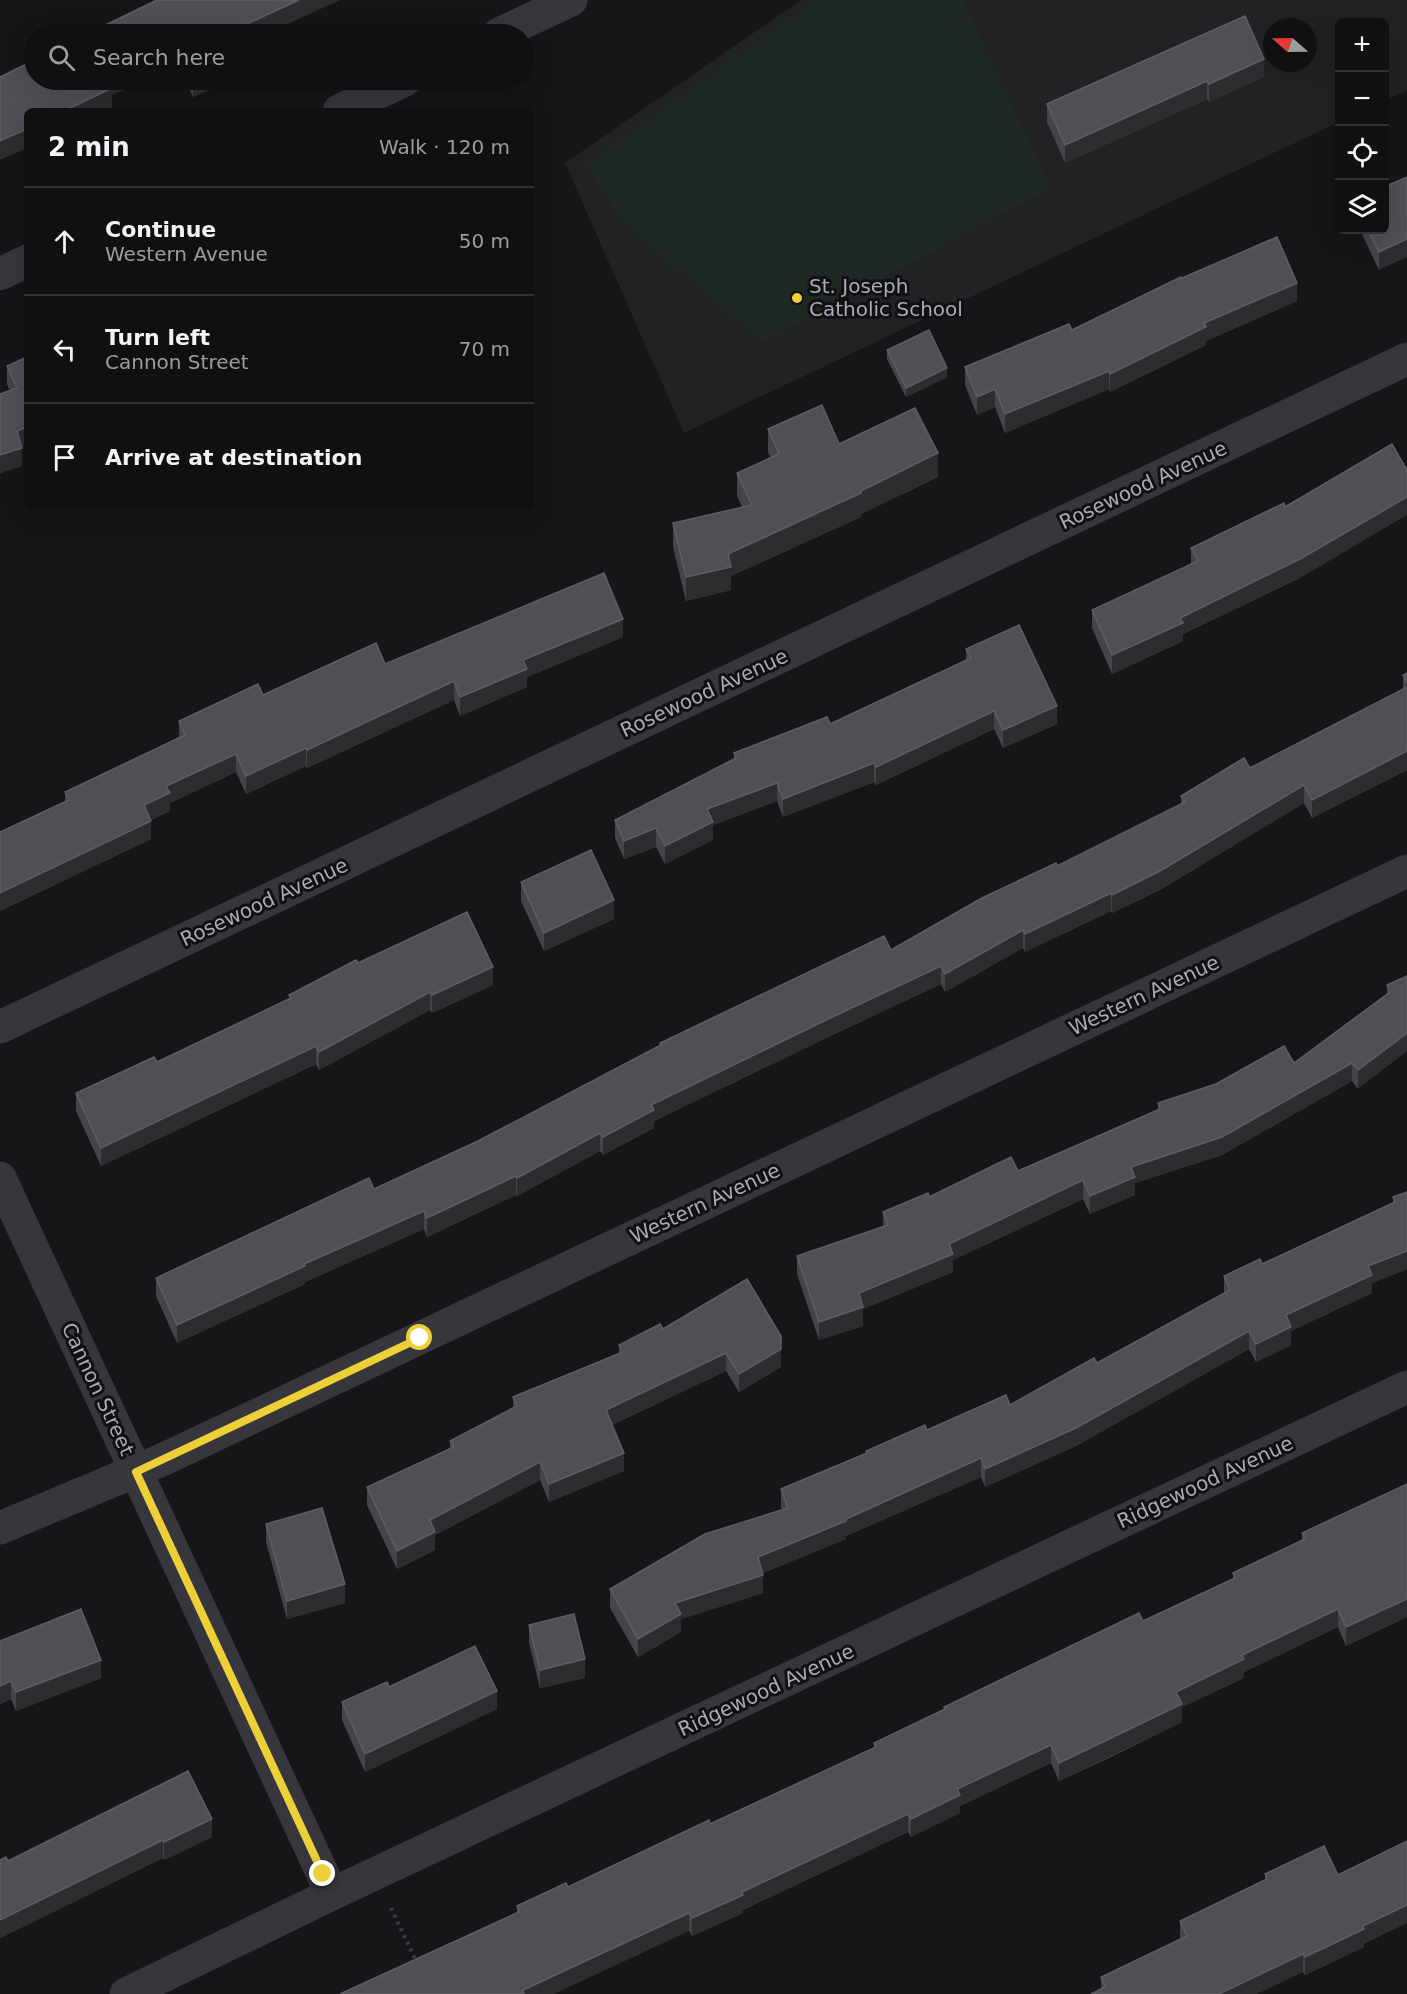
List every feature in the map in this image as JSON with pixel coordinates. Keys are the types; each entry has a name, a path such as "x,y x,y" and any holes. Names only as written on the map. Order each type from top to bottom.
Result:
{"street":[{"path":"520,24 571,0"},
{"path":"345,108 384,90"},
{"path":"0,274 24,262"},
{"name":"Rosewood Avenue","path":"0,1027 1407,359"},
{"name":"Western Avenue","path":"0,1528 136,1472 1407,871"},
{"name":"Cannon Street","path":"0,1178 332,1894"},
{"name":"Ridgewood Avenue","path":"126,1994 332,1894 1407,1387"}],"path":[{"path":"375,1874 422,1973"}],"shaded area":[{"name":"St. Joseph Catholic School","path":"801,0 1407,0 1407,90 1389,99 1389,18 1335,18 1335,124 684,433 565,163"},
{"path":"813,0 963,0 1051,188 763,343 625,225 585,165"}],"building":[{"path":"157,0 299,0 247,24 108,24"},
{"path":"1245,16 1263,57 1263,59 1209,84 1207,81 1065,145 1047,104"},
{"path":"24,65 24,90 108,90 70,108 24,108 24,130 0,141 0,77"},
{"path":"1407,177 1407,239 1379,252 1370,234 1389,234 1389,185"},
{"path":"1277,237 1297,283 1204,323 1206,327 1110,374 1109,371 1005,414 995,389 977,397 965,367 1069,324 1072,330 1181,277"},
{"path":"929,330 947,368 906,388 887,350"},
{"path":"24,358 24,428 17,431 22,448 0,455 0,394 17,388 7,366"},
{"path":"822,405 839,444 915,408 938,453 861,493 728,554 731,567 686,577 673,523 752,505 737,473 779,454 768,429"},
{"path":"1392,444 1407,470 1407,497 1300,559 1180,618 1183,623 1112,655 1092,610 1198,561 1191,548 1284,503 1285,507"},
{"path":"604,573 623,619 523,660 527,669 460,697 454,681 246,776 236,754 166,786 170,793 144,805 151,821 0,893 0,832 69,800 65,792 185,735 179,721 258,684 263,695 376,643 385,664"},
{"path":"1019,625 1057,706 1003,730 994,711 876,767 874,763 783,799 777,783 707,809 713,822 665,846 656,828 624,841 615,820 736,758 734,753 827,717 830,724 971,658 966,649"},
{"path":"1407,687 1407,751 1312,800 1304,785 1160,871 1112,895 1111,893 1025,934 1023,930 945,974 941,966 824,1021 651,1105 654,1110 603,1137 600,1133 517,1178 516,1176 427,1218 424,1211 304,1264 305,1266 177,1325 156,1278 369,1178 374,1189 478,1141 661,1045 660,1043 884,936 891,950 982,898 1056,863 1057,866 1185,802 1181,796 1244,758 1250,768"},
{"path":"591,850 614,900 544,933 521,882"},
{"path":"467,912 493,967 432,995 430,992 319,1052 316,1046 101,1148 76,1093 154,1057 157,1062 291,998 289,995 356,960 358,963"},
{"path":"1407,976 1407,1033 1358,1070 1352,1063 1222,1137 1131,1167 1135,1177 1090,1196 1083,1180 949,1244 953,1254 859,1293 863,1307 819,1322 797,1256 888,1225 883,1212 928,1193 929,1197 1011,1157 1018,1171 1160,1109 1158,1103 1216,1084 1284,1046 1294,1063 1390,992 1387,985"},
{"path":"1407,1192 1407,1251 1368,1266 1372,1275 1286,1315 1291,1327 1256,1344 1249,1331 1076,1428 985,1469 981,1458 846,1519 846,1521 758,1557 763,1575 675,1603 681,1614 638,1639 610,1589 705,1534 788,1508 781,1489 867,1453 866,1451 925,1425 927,1430 1006,1395 1010,1405 1094,1358 1097,1363 1230,1290 1224,1276 1260,1259 1262,1264 1395,1202 1393,1197"},
{"path":"747,1279 781,1336 781,1349 739,1374 726,1353 606,1410 624,1453 549,1484 540,1462 430,1520 435,1532 397,1551 367,1487 454,1447 450,1441 517,1406 513,1397 623,1352 619,1345 660,1324 663,1329"},
{"path":"1407,1484 1407,1599 1346,1627 1338,1609 1242,1655 1244,1659 1176,1692 1182,1704 1059,1763 1051,1745 957,1789 960,1795 911,1819 908,1814 692,1918 689,1913 523,1990 524,1994 340,1994 519,1912 517,1906 566,1883 568,1887 709,1820 710,1824 876,1747 874,1743 945,1709 944,1707 1139,1613 1143,1621 1235,1578 1233,1573 1305,1539 1302,1533"},
{"path":"322,1508 345,1584 287,1601 266,1524"},
{"path":"81,1609 101,1660 16,1692 11,1681 0,1686 0,1641"},
{"path":"574,1614 585,1659 540,1670 529,1625"},
{"path":"475,1646 497,1691 365,1754 342,1702 387,1682 389,1687"},
{"path":"188,1771 212,1819 164,1842 163,1840 0,1920 0,1860 6,1857 8,1861"},
{"path":"1407,1841 1407,1905 1363,1926 1364,1929 1305,1957 1303,1954 1219,1994 1091,1994 1105,1987 1101,1977 1187,1936 1180,1921 1267,1879 1265,1874 1324,1846 1338,1875"}],"place":[{"name":"St. Joseph Catholic School","path":"797,298"}],"route":[{"path":"323,1874 136,1472 420,1338"}]}
